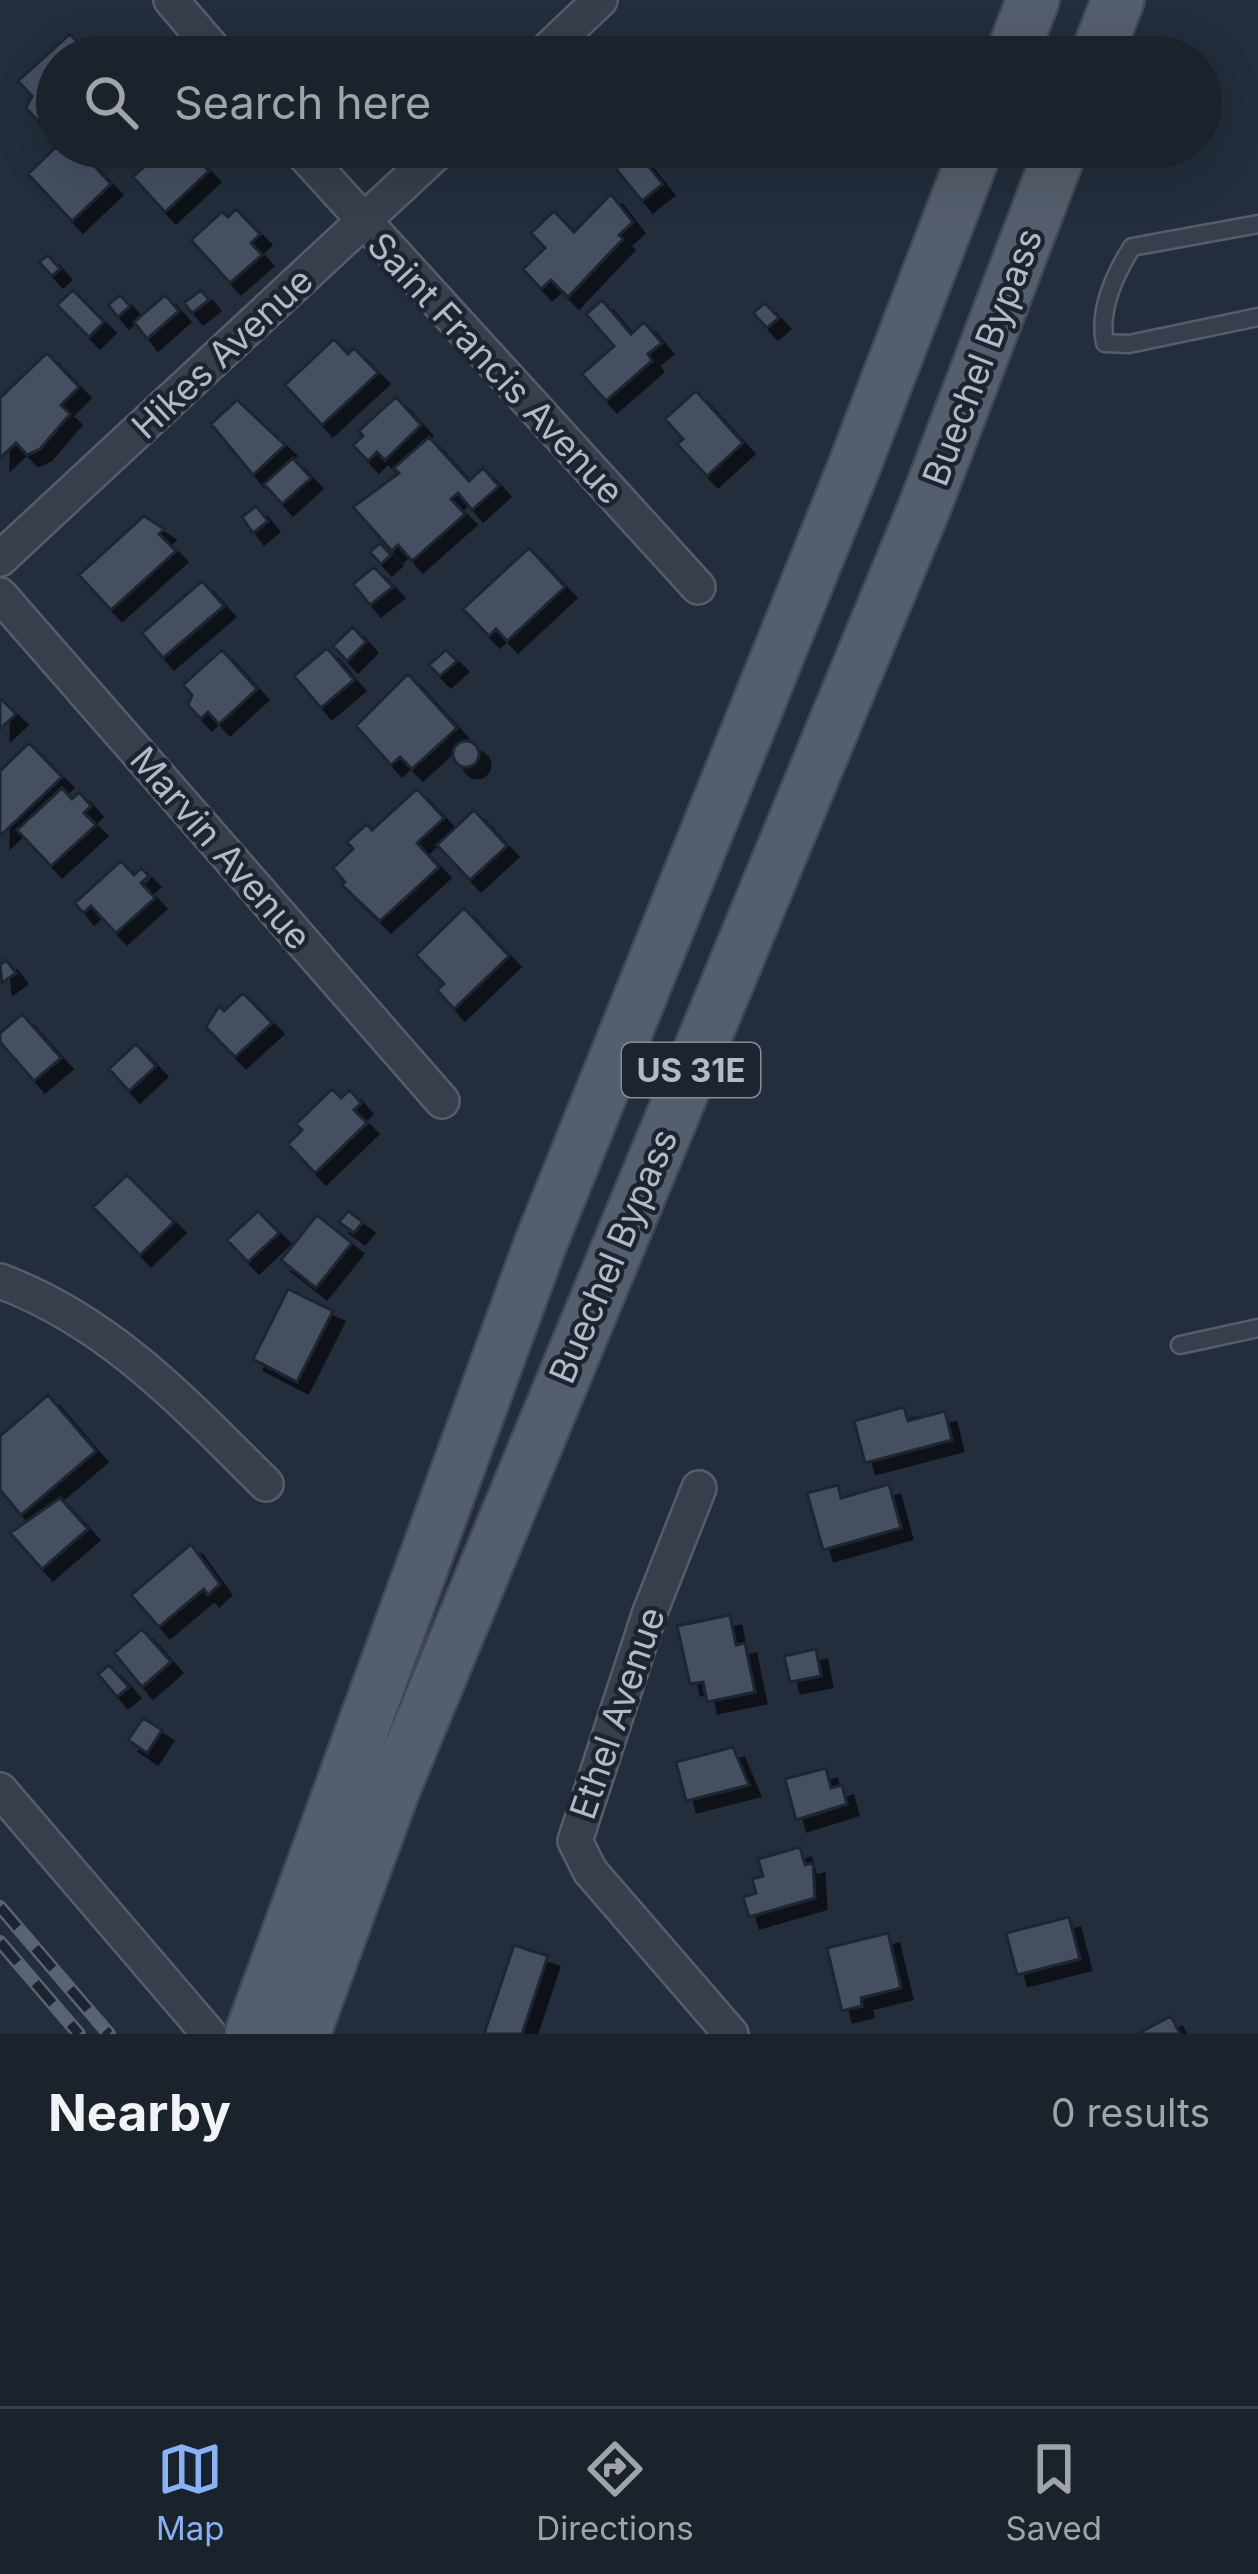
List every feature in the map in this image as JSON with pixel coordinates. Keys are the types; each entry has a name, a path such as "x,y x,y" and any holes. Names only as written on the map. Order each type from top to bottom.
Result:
{"main road":[{"path":"1019,36 1033,0"},
{"path":"1104,36 1118,0"},
{"name":"Buechel Bypass","path":"250,2034 540,1245 969,168"},
{"name":"Buechel Bypass","path":"311,2013 472,1596 926,506 1054,168"}],"street":[{"path":"171,0 202,36"},
{"path":"562,36 601,0"},
{"name":"Saint Francis Avenue","path":"315,168 698,587"},
{"name":"Hikes Avenue","path":"0,559 421,168"},
{"name":"Marvin Avenue","path":"0,595 442,1101"},
{"path":"0,1281 60,1306 120,1344 266,1484"},
{"name":"Ethel Avenue","path":"699,1488 650,1612 575,1840 590,1871 731,2034"},
{"path":"0,1790 209,2034"}],"lane":[{"path":"1258,224 1132,247 1114,277 1102,329 1106,343 1129,344 1258,317"},
{"path":"1180,1345 1258,1328"}],"building":[{"path":"36,65 36,119 26,108 32,96 18,81"},
{"path":"36,166 96,168 111,184 72,221 28,174"},
{"path":"143,168 209,171 165,212 133,177"},
{"path":"650,168 663,184 642,201 616,169"},
{"path":"611,194 633,222 619,235 623,239 568,297 551,280 541,289 523,269 545,248 531,233 554,211 574,232"},
{"path":"236,209 260,234 251,243 262,255 230,283 191,240 222,212 228,217"},
{"path":"48,255 60,269 52,276 39,262"},
{"path":"73,290 104,322 89,337 57,305"},
{"path":"201,290 209,300 192,313 184,303"},
{"path":"120,295 130,306 118,317 108,305"},
{"path":"165,295 179,311 147,339 134,322"},
{"path":"602,300 631,334 644,322 662,343 648,354 652,361 606,401 582,374 614,346 586,314"},
{"path":"765,303 779,318 767,328 753,313"},
{"path":"334,339 348,354 354,348 378,373 322,425 285,385"},
{"path":"47,353 79,387 61,405 70,414 40,449 27,455 16,443 0,458 0,398"},
{"path":"696,391 743,443 707,476 677,444 683,439 665,419"},
{"path":"396,397 421,425 385,460 377,452 368,461 353,445 363,436 359,431"},
{"path":"237,400 285,445 253,475 211,424"},
{"path":"429,437 469,481 483,468 499,486 472,510 458,493 451,499 465,514 412,561 398,545 392,551 353,507 399,473 394,468"},
{"path":"293,458 311,478 282,504 264,484"},
{"path":"256,506 268,521 253,533 242,517"},
{"path":"144,516 164,529 159,534 176,551 111,610 79,575"},
{"path":"380,543 391,555 381,564 370,552"},
{"path":"529,548 565,587 507,641 496,629 489,636 463,609"},
{"path":"374,567 393,587 370,605 353,584"},
{"path":"202,581 224,606 163,658 142,633"},
{"path":"353,627 366,642 347,661 333,646"},
{"path":"327,648 354,680 321,708 294,676"},
{"path":"222,650 257,689 219,724 208,712 201,719 188,705 192,695 183,685"},
{"path":"446,650 457,661 440,676 429,665"},
{"path":"408,674 457,728 412,769 400,757 391,765 356,726"},
{"path":"0,698 16,714 0,729"},
{"path":"466,741 479,754 466,767 453,754"},
{"path":"29,743 62,777 0,836 0,771"},
{"path":"62,788 72,799 79,792 91,806 84,813 96,825 51,866 17,830"},
{"path":"417,789 444,818 417,843 439,867 380,921 342,885 345,882 333,868 353,849 347,842 367,824 372,830"},
{"path":"474,810 507,846 470,880 437,845"},
{"path":"121,861 134,875 141,868 149,876 141,883 155,898 116,933 91,906 83,913 75,903"},
{"path":"464,908 509,956 454,1009 437,990 444,984 416,955"},
{"path":"6,960 16,973 2,983 0,965"},
{"path":"243,993 272,1023 235,1057 206,1027 219,1006 224,1011"},
{"path":"22,1014 61,1058 34,1081 0,1042 0,1033"},
{"path":"136,1044 156,1066 129,1091 109,1069"},
{"path":"332,1089 341,1098 350,1090 361,1103 354,1110 367,1123 315,1173 288,1144 302,1130 296,1124"},
{"path":"127,1175 174,1222 140,1255 93,1207"},
{"path":"258,1211 279,1233 248,1262 227,1240"},
{"path":"348,1211 363,1222 354,1233 339,1222"},
{"path":"317,1215 352,1243 316,1288 281,1260"},
{"path":"288,1289 333,1311 297,1382 253,1359"},
{"path":"48,1395 96,1451 21,1515 0,1490 0,1436"},
{"path":"904,1407 908,1421 945,1411 952,1440 865,1463 854,1421"},
{"path":"889,1484 901,1528 823,1550 807,1493 838,1485 841,1498"},
{"path":"60,1498 88,1529 42,1569 10,1533"},
{"path":"191,1544 220,1584 208,1595 204,1589 159,1627 131,1595"},
{"path":"730,1615 736,1645 745,1643 755,1692 707,1702 703,1682 690,1684 677,1626"},
{"path":"142,1629 171,1662 142,1687 114,1653"},
{"path":"816,1649 821,1676 790,1682 784,1656"},
{"path":"109,1665 129,1687 117,1697 98,1674"},
{"path":"143,1718 162,1730 147,1753 128,1740"},
{"path":"733,1747 749,1785 686,1801 676,1762"},
{"path":"826,1768 831,1788 842,1785 847,1804 796,1820 785,1779"},
{"path":"800,1847 805,1865 813,1863 815,1898 749,1917 743,1897 756,1893 752,1879 763,1876 758,1859"},
{"path":"1069,1917 1080,1959 1017,1975 1006,1933"},
{"path":"888,1933 901,1988 861,1998 862,2006 842,2011 827,1948"},
{"path":"514,1945 548,1956 522,2034 484,2034"},
{"path":"1171,2016 1180,2034 1137,2034"}],"railway":[{"path":"0,1907 109,2034"},
{"path":"0,1942 79,2034"}]}
